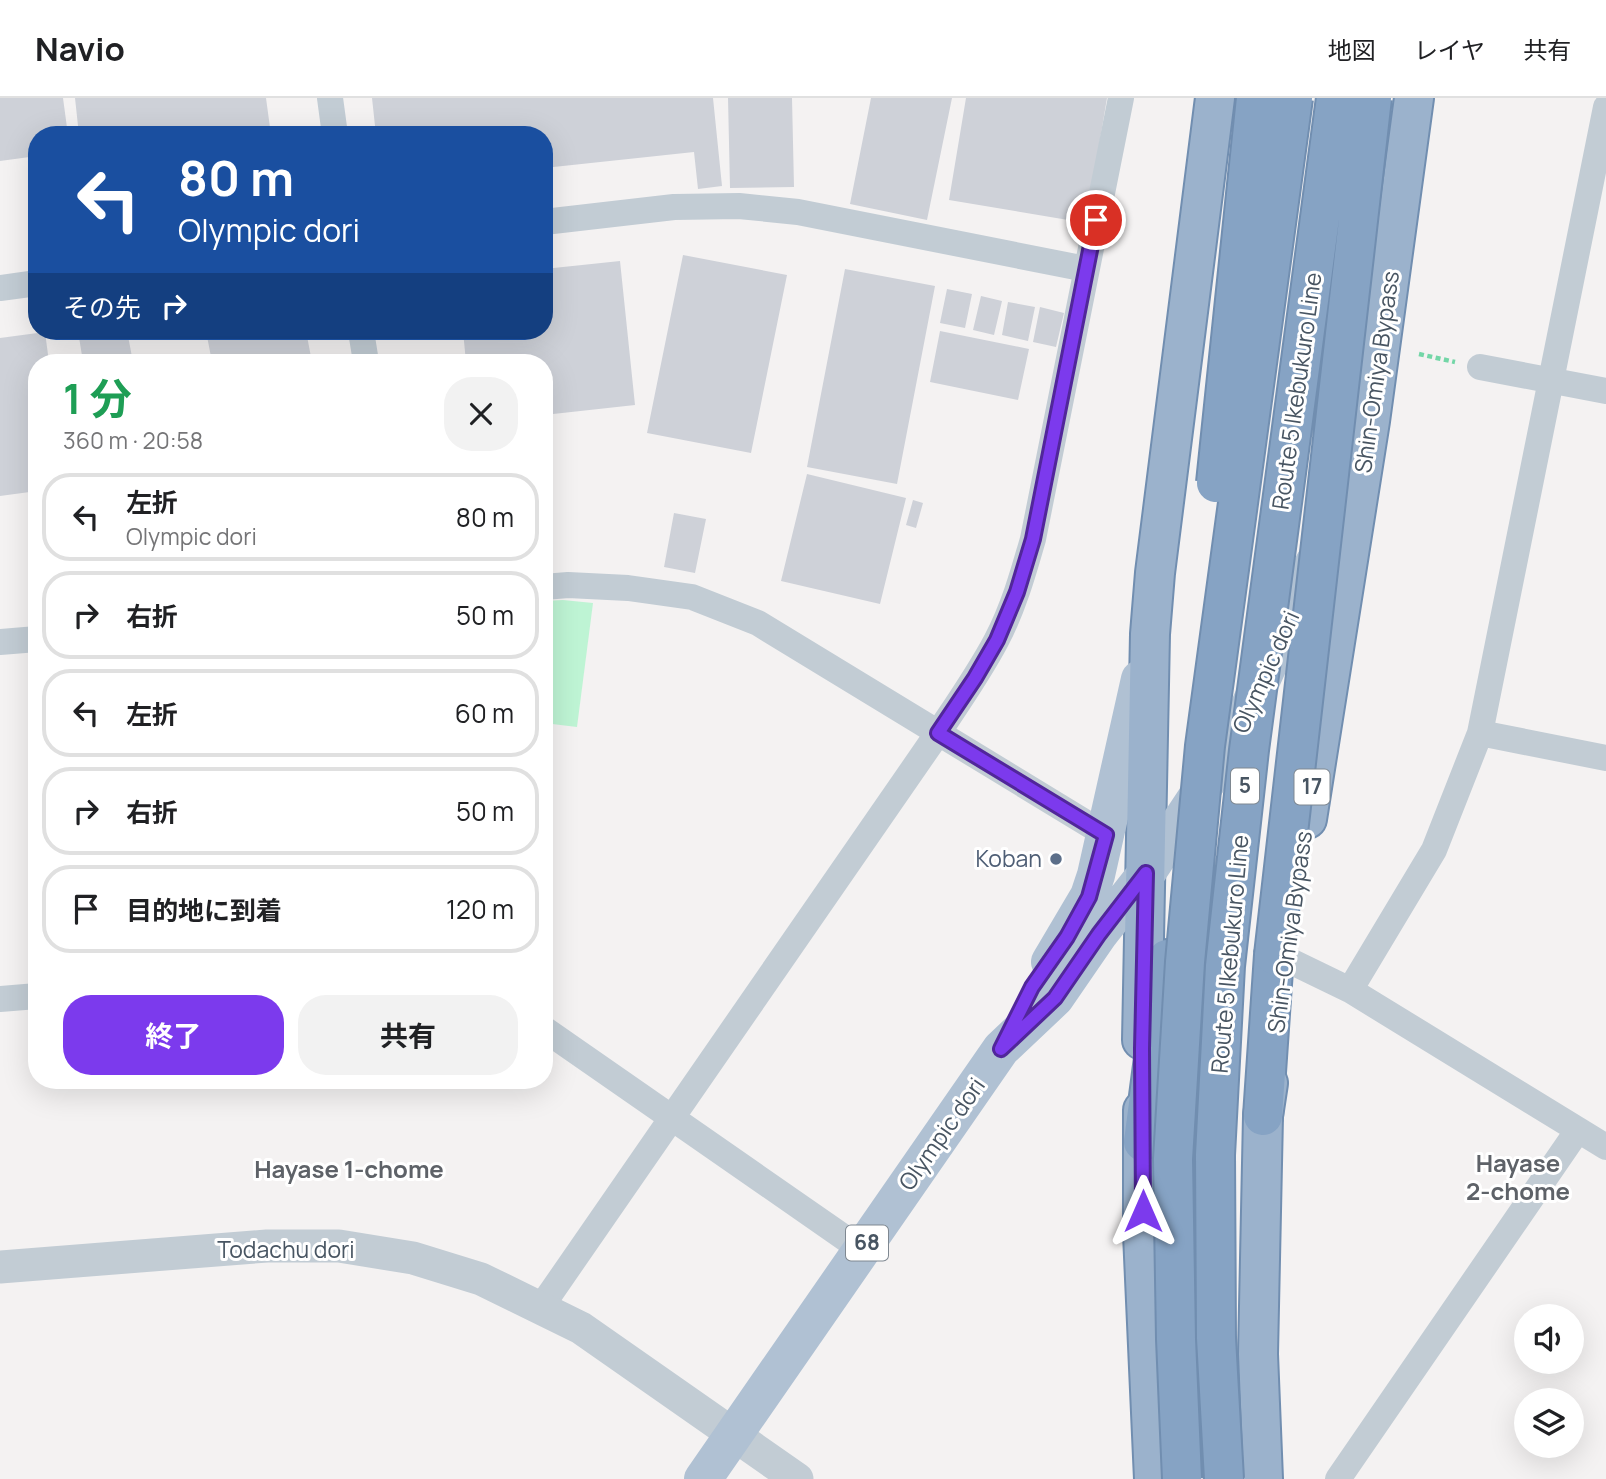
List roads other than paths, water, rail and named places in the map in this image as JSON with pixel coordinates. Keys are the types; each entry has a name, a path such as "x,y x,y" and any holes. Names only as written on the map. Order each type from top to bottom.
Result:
{"highway":[{"path":"1154,1479 1143,1234 1142,1049 1150,634 1161,510 1216,98"},
{"path":"1143,1142 1167,959 1256,98"},
{"name":"Route 5 Ikebukuro Line","path":"1182,1479 1173,1159 1185,962 1206,746 1293,98"},
{"name":"Route 5 Ikebukuro Line","path":"1224,1479 1216,1338 1215,1155 1226,966 1249,750 1336,98"},
{"path":"1263,1479 1258,1354 1264,1116 1372,98"},
{"name":"Shin-Omiya Bypass","path":"1279,956 1370,421 1414,98"}],"main road":[{"name":"Olympic dori","path":"703,1479 1001,1049 1055,998 1146,873 1234,741 1306,583 1370,421"},
{"name":"68","path":"1001,1049 1032,987 1067,937 1089,897 1106,835 1150,634"}],"street":[{"path":"330,98 334,126"},
{"path":"541,1307 938,733 997,640 1017,592 1033,539 1121,98"},
{"path":"1350,990 1434,850 1480,733 1606,107"},
{"path":"553,221 674,207 739,206 798,212 1086,270"},
{"path":"0,288 28,284"},
{"path":"1480,367 1606,391"},
{"path":"553,586 628,588 692,597 758,623 1106,835"},
{"path":"0,642 28,640"},
{"path":"1480,733 1606,758"},
{"path":"1279,956 1350,990 1606,1147"},
{"path":"0,999 28,997"},
{"path":"553,1035 862,1250"},
{"path":"1338,1479 1578,1130"},
{"name":"Todachu dori","path":"0,1267 267,1246 339,1246 376,1251 447,1268 481,1279 581,1328 797,1479"}],"place":[{"name":"Koban","path":"1056,859"}],"district":[{"name":"Hayase 1-chome","path":"349,1170"},
{"name":"Hayase 2-chome","path":"1518,1178"}]}
